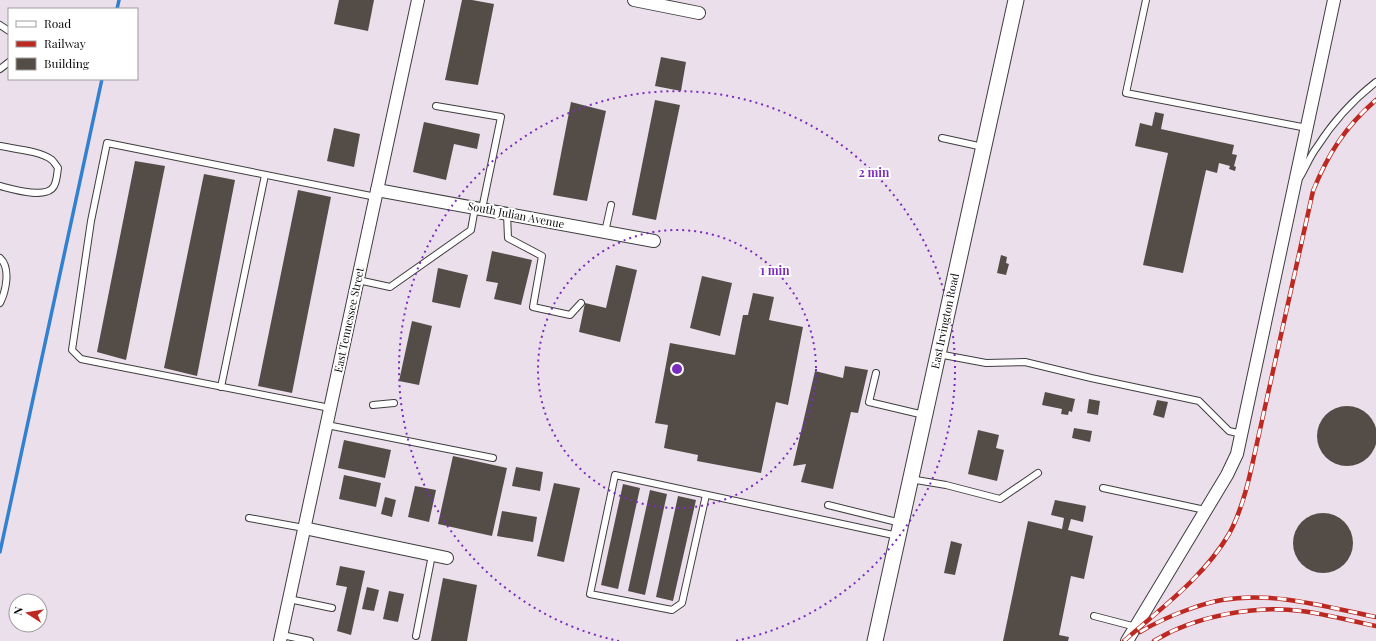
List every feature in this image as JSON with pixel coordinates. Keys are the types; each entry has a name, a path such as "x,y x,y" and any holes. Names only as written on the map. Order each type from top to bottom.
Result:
{"street":[{"name":"East Tennessee Street","path":"281,638 418,0"},
{"path":"634,0 699,13"},
{"name":"East Irvington Road","path":"875,641 1016,0"},
{"path":"1127,641 1234,463 1242,434 1334,0"},
{"name":"South Julian Avenue","path":"376,193 479,208 654,241"},
{"path":"304,528 447,558"}],"lane":[{"path":"1146,0 1126,93 1307,128"},
{"path":"0,25 8,31"},
{"path":"0,69 8,63"},
{"path":"1293,191 1316,147 1349,106 1376,82"},
{"path":"358,280 390,287 471,230 479,208 501,117 436,106"},
{"path":"942,138 983,147"},
{"path":"330,408 81,359 72,350 91,221 107,143 265,175 376,193"},
{"path":"0,146 45,156 53,161 58,168 54,187 49,191 40,193 25,192 0,186"},
{"path":"221,387 265,175"},
{"path":"605,232 611,205"},
{"path":"507,214 508,238 542,256 533,307 570,315 581,303"},
{"path":"0,258 4,262 7,276 0,303"},
{"path":"938,354 986,363 1026,362 1091,378 1200,401 1229,431 1242,434"},
{"path":"876,373 869,402 924,415"},
{"path":"372,405 394,403"},
{"path":"327,425 493,458"},
{"path":"910,479 946,485 1000,499 1038,473"},
{"path":"706,495 682,603 672,610 590,594 615,475 706,495 899,529"},
{"path":"1103,488 1205,510"},
{"path":"828,505 899,529"},
{"path":"249,518 304,528"},
{"path":"416,636 432,555"},
{"path":"289,599 332,608"},
{"path":"1094,616 1136,627"},
{"path":"281,638 310,641"}],"shaded area":[{"path":"0,0 1376,0 1376,641 0,641"}],"building":[{"path":"339,0 374,0 368,31 334,24"},
{"path":"462,0 472,0 494,4 478,85 445,80"},
{"path":"661,57 686,62 681,91 655,86"},
{"path":"655,100 680,105 656,220 632,215"},
{"path":"571,102 606,111 587,201 553,195"},
{"path":"1155,112 1164,114 1161,129 1234,145 1232,154 1237,155 1234,166 1236,167 1235,171 1229,169 1230,166 1219,163 1217,173 1206,170 1183,273 1143,265 1168,153 1135,146 1140,123 1152,126"},
{"path":"424,122 480,134 477,149 454,144 446,180 413,172"},
{"path":"334,128 360,134 354,167 327,161"},
{"path":"135,161 165,166 126,360 97,352"},
{"path":"204,174 235,180 197,376 164,368"},
{"path":"298,190 331,197 292,393 258,386"},
{"path":"492,251 532,260 521,305 494,299 498,283 486,281"},
{"path":"1001,255 1007,257 1006,263 1009,264 1006,275 997,273"},
{"path":"616,265 637,270 620,342 579,332 585,303 606,308"},
{"path":"438,268 468,275 460,308 432,302"},
{"path":"702,276 732,283 720,336 690,328"},
{"path":"753,293 774,297 769,320 803,327 788,405 776,402 761,473 697,461 698,455 664,448 668,425 655,423 670,343 735,355 743,315 748,315"},
{"path":"412,321 432,326 419,385 399,381"},
{"path":"845,366 868,370 858,413 851,412 833,489 801,482 806,464 793,466 815,371 843,378"},
{"path":"1045,392 1075,399 1072,412 1069,411 1068,415 1061,414 1062,409 1042,405"},
{"path":"1089,399 1100,401 1098,415 1087,413"},
{"path":"1157,400 1168,402 1164,418 1153,415"},
{"path":"1347,406 1364,411 1372,419 1377,436 1372,453 1364,461 1347,466 1330,461 1322,453 1317,436 1322,419 1330,411"},
{"path":"1074,428 1092,431 1090,442 1072,438"},
{"path":"978,430 999,435 996,448 1004,450 997,481 968,474"},
{"path":"344,440 391,450 385,478 338,468"},
{"path":"453,456 507,468 492,536 438,524"},
{"path":"516,467 543,472 540,491 512,486"},
{"path":"344,475 381,483 376,507 339,499"},
{"path":"554,483 580,488 564,562 537,556"},
{"path":"623,484 640,488 618,589 601,585"},
{"path":"415,486 436,490 429,522 408,517"},
{"path":"650,490 667,494 645,595 628,591"},
{"path":"678,496 696,500 673,601 656,597"},
{"path":"385,497 396,500 392,517 381,514"},
{"path":"1055,500 1086,506 1083,522 1071,519 1068,530 1093,536 1084,579 1071,576 1059,635 1069,637 1068,641 1003,641 1028,521 1062,529 1064,518 1051,515"},
{"path":"502,511 537,517 533,542 497,536"},
{"path":"1323,513 1335,515 1348,526 1351,531 1353,543 1351,555 1340,568 1335,571 1323,573 1311,571 1298,560 1295,555 1293,543 1295,531 1306,518 1311,515"},
{"path":"951,541 962,544 955,575 944,573"},
{"path":"340,566 365,571 351,635 337,631 347,587 336,585"},
{"path":"443,578 477,585 467,641 431,641"},
{"path":"367,587 379,590 374,611 362,609"},
{"path":"389,591 404,594 398,622 383,619"}],"waterway":[{"path":"117,8 119,0"},
{"path":"0,552 102,80"}],"railway":[{"path":"1124,641 1181,592 1207,565 1219,550 1233,526 1242,503 1249,478 1313,191 1331,153 1338,142 1355,120 1376,100"},
{"path":"1140,632 1169,617 1195,607 1218,601 1241,598 1261,597 1299,601 1376,617"},
{"path":"1154,641 1187,625 1225,614 1245,611 1283,610 1310,612 1376,626"}]}
